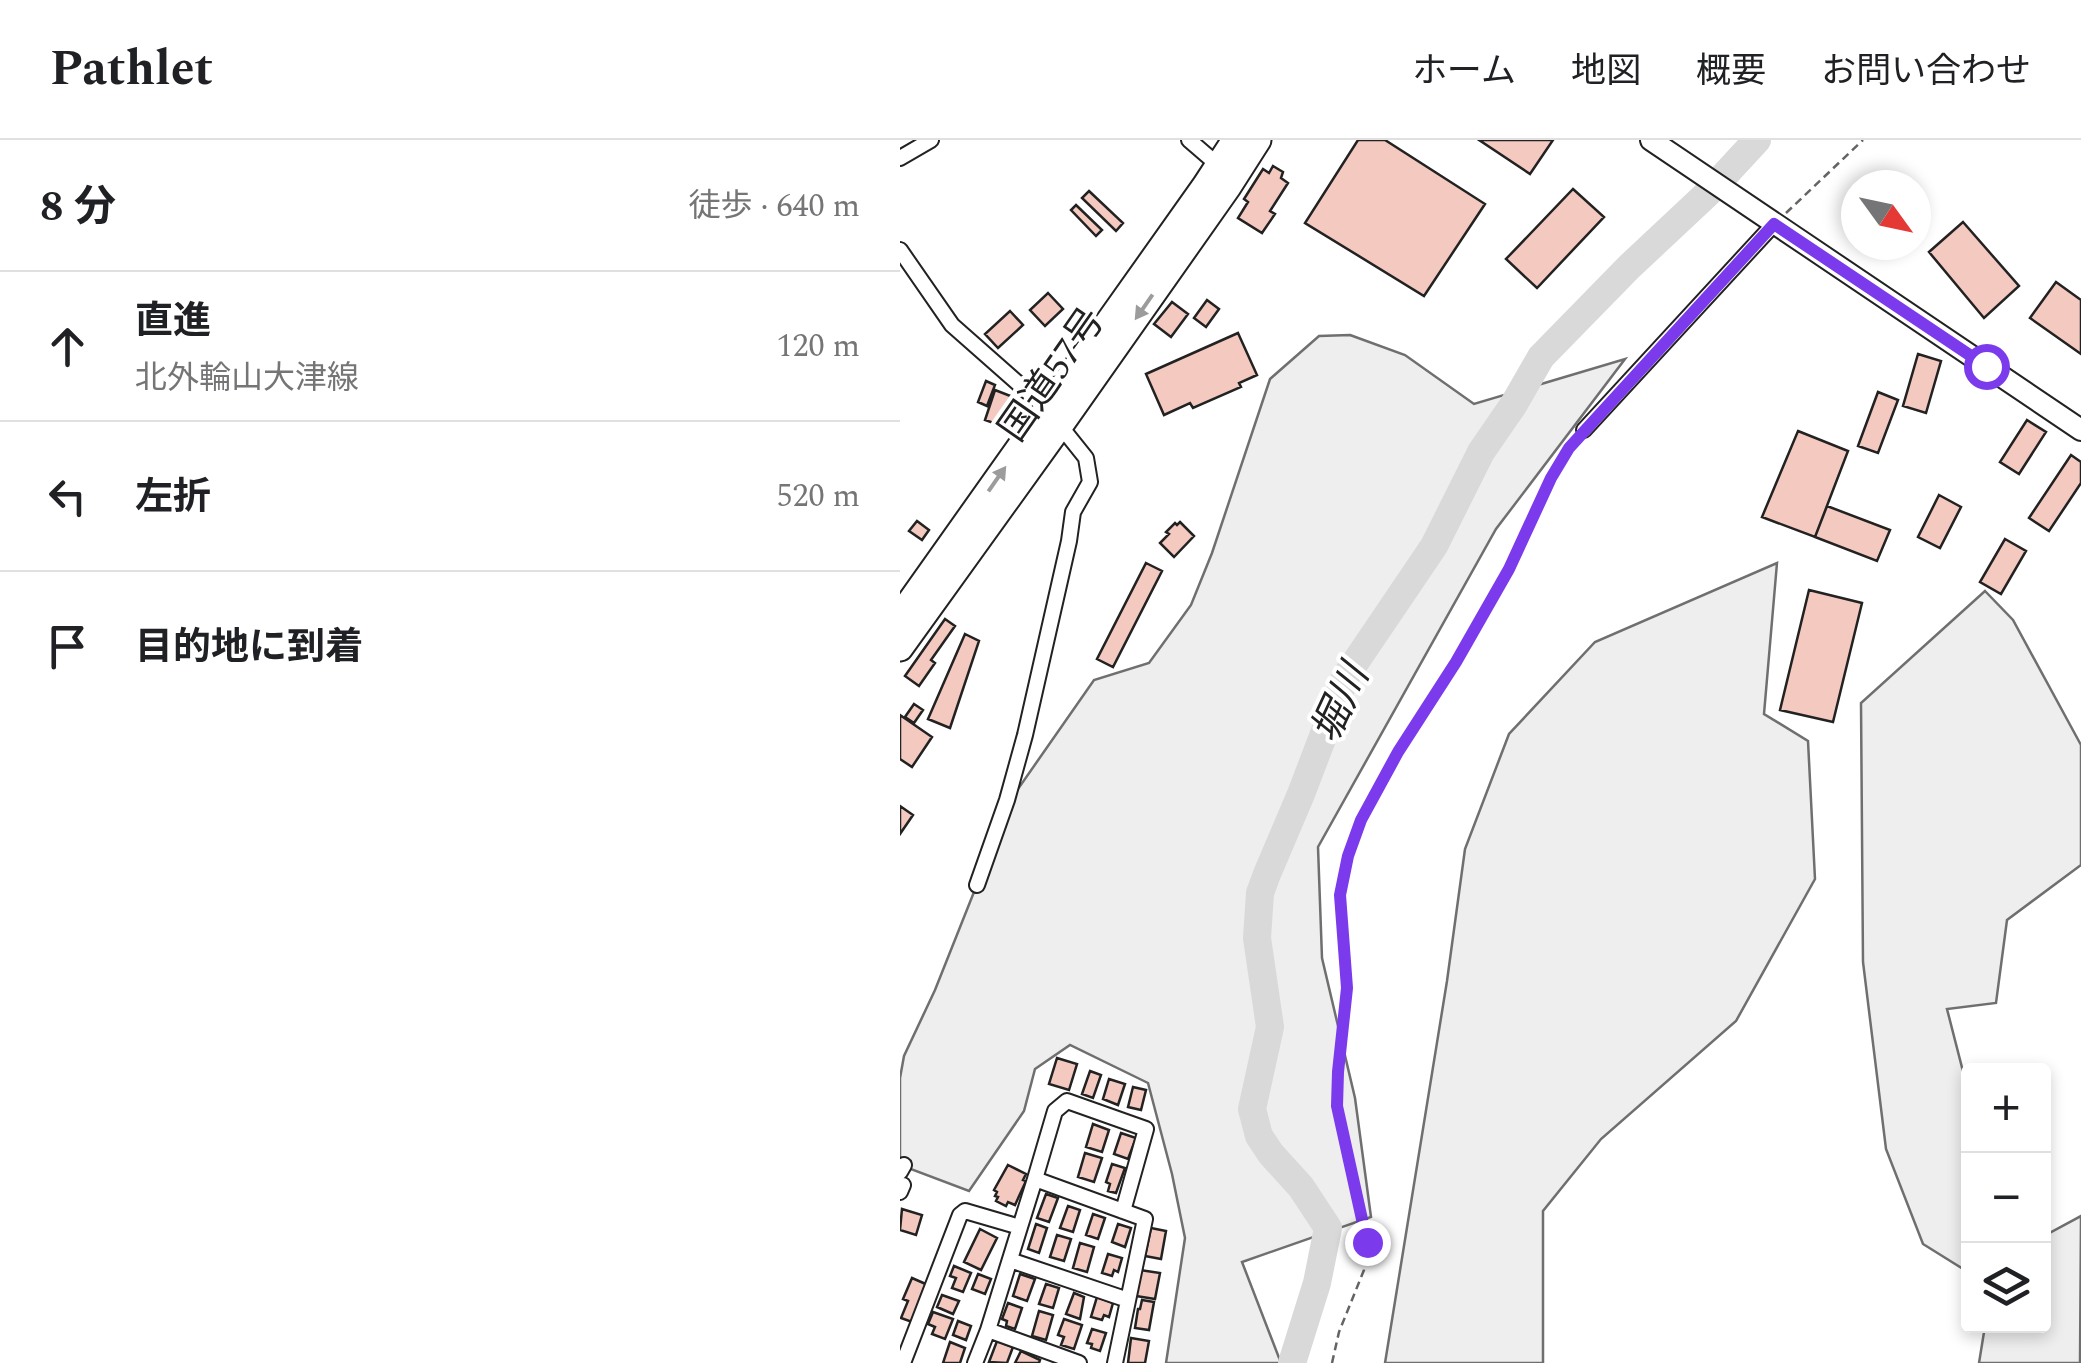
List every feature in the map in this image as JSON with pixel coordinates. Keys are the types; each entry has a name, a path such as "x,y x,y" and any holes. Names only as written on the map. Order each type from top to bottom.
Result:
{"highway":[{"name":"国道57号","path":"900,648 1235,140"},
{"name":"国道57号","path":"900,616 1228,187 1258,140"}],"main road":[{"path":"1651,140 2081,430"}],"street":[{"path":"900,158 931,140"},
{"path":"1189,140 1218,166"},
{"path":"1584,430 1774,224"},
{"path":"900,250 952,325 1053,418 1086,458 1090,482 1073,512 1025,736 977,885"},
{"path":"975,1363 1055,1111 1067,1101 1146,1129 1123,1211"},
{"path":"1035,1179 1145,1220 1115,1363"},
{"path":"902,1363 960,1215 965,1211 1020,1227"},
{"path":"1010,1260 1128,1300"},
{"path":"988,1330 1053,1359 1079,1363"}],"path":[{"path":"1774,224 1863,140"},
{"path":"1332,1363 1339,1332 1364,1270 1367,1242 1337,1106 1347,988 1340,895 1348,856 1361,820 1398,752 1456,662 1509,569 1551,478 1584,430"}],"shaded area":[{"path":"1350,335 1405,355 1474,404 1625,359 1496,529 1318,847 1322,958 1355,1098 1371,1217 1242,1262 1281,1363 1166,1363 1185,1238 1148,1083 1070,1045 1035,1069 1024,1111 969,1191 900,1165 900,1078 904,1056 935,990 1011,799 1094,680 1149,663 1191,605 1270,379 1319,336"},
{"path":"1777,563 1764,714 1808,741 1815,879 1736,1021 1601,1139 1543,1211 1543,1363 1385,1363 1465,849 1509,734 1595,642"},
{"path":"1985,591 2013,620 2081,745 2081,865 2007,920 1996,1003 1947,1009 1961,1064 1961,1268 1923,1244 1886,1149 1863,962 1861,703"},
{"path":"2081,1216 2080,1363 1979,1363 1984,1333 2051,1333 2051,1232"}],"building":[{"path":"1358,140 1385,140 1485,204 1424,296 1305,223"},
{"path":"1479,140 1553,140 1530,174"},
{"path":"1273,166 1283,172 1281,178 1288,183 1270,211 1275,214 1262,233 1238,218 1248,202 1244,199 1263,169 1269,173"},
{"path":"1573,189 1604,217 1537,288 1506,259"},
{"path":"1089,191 1123,223 1116,231 1082,198"},
{"path":"1076,205 1102,230 1096,236 1071,210"},
{"path":"1963,222 2019,286 1984,318 1931,250"},
{"path":"2056,282 2081,300 2081,354 2030,318"},
{"path":"1048,293 1063,309 1045,326 1030,310"},
{"path":"1207,300 1219,309 1206,327 1194,318"},
{"path":"1172,302 1188,314 1171,337 1154,324"},
{"path":"1010,311 1023,325 998,348 985,334"},
{"path":"1238,333 1257,375 1239,383 1241,387 1193,408 1190,403 1164,415 1146,374"},
{"path":"1918,354 1941,361 1926,413 1903,406"},
{"path":"986,381 995,385 987,406 978,402"},
{"path":"995,390 1013,397 1002,426 985,420"},
{"path":"1878,392 1898,400 1878,453 1858,446"},
{"path":"2027,420 2046,432 2019,474 2000,462"},
{"path":"1798,431 1848,451 1815,537 1762,517"},
{"path":"2071,455 2081,462 2081,483 2049,531 2029,518"},
{"path":"1939,495 1961,507 1940,548 1918,537"},
{"path":"1827,506 1890,530 1877,561 1815,537"},
{"path":"917,521 929,530 922,540 909,531"},
{"path":"1180,522 1194,536 1174,557 1160,543 1169,534 1166,532"},
{"path":"2005,539 2026,551 2001,594 1980,582"},
{"path":"1146,563 1162,571 1113,667 1097,659"},
{"path":"1809,590 1862,603 1833,722 1780,710"},
{"path":"945,619 955,626 931,660 935,663 919,686 905,676"},
{"path":"965,634 979,641 950,728 928,719"},
{"path":"914,704 923,710 914,723 905,717"},
{"path":"900,715 932,737 912,767 900,759"},
{"path":"900,806 913,815 900,834"},
{"path":"1057,1058 1077,1064 1069,1090 1049,1084"},
{"path":"1090,1071 1101,1075 1093,1098 1082,1094"},
{"path":"1109,1079 1125,1084 1118,1105 1103,1099"},
{"path":"1133,1087 1146,1090 1141,1110 1128,1107"},
{"path":"1093,1124 1109,1130 1102,1152 1086,1147"},
{"path":"1121,1133 1136,1138 1128,1159 1114,1154"},
{"path":"1085,1153 1102,1158 1094,1182 1078,1177"},
{"path":"1112,1164 1125,1168 1116,1193 1108,1191 1110,1184 1106,1182"},
{"path":"1008,1165 1026,1174 1026,1181 1015,1205 1008,1202 1006,1206 996,1201 994,1190"},
{"path":"1046,1194 1058,1198 1049,1222 1037,1218"},
{"path":"1068,1206 1080,1210 1073,1232 1060,1228"},
{"path":"902,1209 922,1215 916,1235 900,1230"},
{"path":"1093,1214 1105,1218 1098,1239 1086,1235"},
{"path":"1036,1224 1047,1228 1039,1253 1028,1249"},
{"path":"1118,1224 1131,1228 1125,1247 1112,1242"},
{"path":"1151,1228 1166,1231 1161,1259 1145,1256"},
{"path":"980,1229 997,1238 981,1270 964,1262"},
{"path":"1057,1235 1071,1239 1064,1261 1050,1257"},
{"path":"1080,1243 1094,1247 1087,1272 1073,1268"},
{"path":"1108,1254 1122,1258 1118,1272 1114,1270 1112,1276 1102,1273"},
{"path":"954,1266 971,1273 963,1292 952,1288 956,1278 950,1276"},
{"path":"1140,1270 1160,1273 1155,1299 1136,1296"},
{"path":"978,1274 991,1279 985,1294 972,1289"},
{"path":"1020,1274 1035,1279 1027,1301 1013,1296"},
{"path":"912,1278 928,1285 912,1322 901,1318 908,1301 903,1299"},
{"path":"1046,1284 1059,1288 1053,1308 1039,1304"},
{"path":"1074,1293 1084,1297 1080,1319 1066,1314"},
{"path":"942,1295 959,1301 953,1314 937,1307"},
{"path":"1097,1297 1113,1303 1109,1317 1104,1315 1102,1320 1091,1317"},
{"path":"1142,1300 1154,1302 1149,1330 1135,1328"},
{"path":"1008,1303 1022,1308 1015,1329 1006,1326 1007,1321 1002,1319"},
{"path":"1039,1311 1053,1315 1046,1340 1032,1336"},
{"path":"933,1312 953,1319 945,1339 932,1334 935,1327 928,1324"},
{"path":"1064,1319 1082,1325 1074,1349 1061,1345 1064,1337 1058,1335"},
{"path":"958,1321 971,1326 966,1340 953,1335"},
{"path":"1092,1329 1106,1333 1100,1351 1087,1343"},
{"path":"1131,1338 1149,1341 1145,1363 1128,1363"},
{"path":"997,1341 1013,1347 1007,1363 989,1362"},
{"path":"950,1342 965,1348 960,1363 943,1363"},
{"path":"1021,1351 1040,1360 1039,1363 1015,1363"}],"waterway":[{"name":"堀川","path":"1292,1363 1317,1283 1328,1228 1259,1136 1252,1109 1270,1027 1257,938 1260,893 1267,874 1346,676 1434,546 1481,452 1541,357 1757,140"}],"route":[{"path":"1367,1242 1337,1106 1347,988 1340,895 1348,856 1361,820 1509,569 1569,448 1774,224 1986,366"}]}
